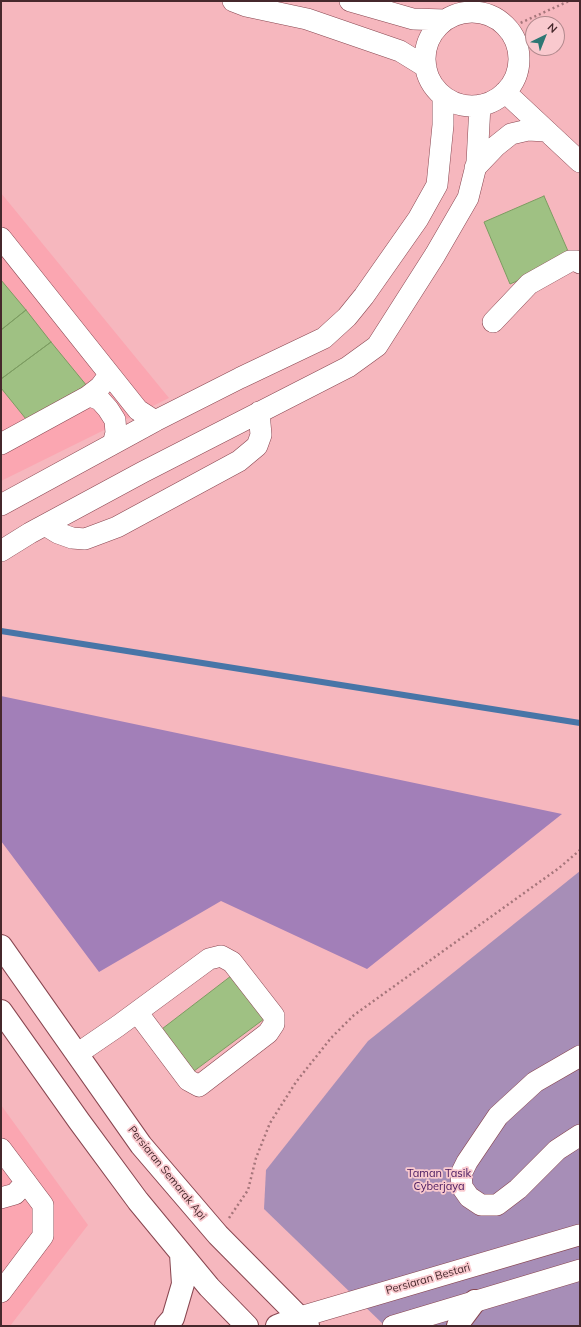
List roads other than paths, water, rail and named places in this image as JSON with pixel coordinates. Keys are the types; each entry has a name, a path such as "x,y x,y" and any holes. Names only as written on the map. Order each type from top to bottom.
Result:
{"main road":[{"name":"Persiaran Semarak Api","path":"1,946 142,1145 218,1235 304,1322"},
{"path":"4,1019 138,1201 209,1287 248,1326"},
{"path":"166,1326 173,1318 183,1284 181,1254"},
{"path":"458,1326 475,1301"},
{"name":"Persiaran Bestari","path":"277,1326 304,1322"}],"street":[{"path":"233,1 246,6 314,22 400,51 426,67"},
{"path":"350,1 413,19 445,20"},
{"path":"471,12 484,14 497,20 507,29 514,40 518,54 518,68 513,81 505,92 493,100 480,105 455,103 443,96 435,88 429,78 426,67 425,53 428,41 435,29 445,20 457,14 471,12"},
{"path":"505,92 580,162"},
{"path":"1,505 155,421 324,338 347,317 364,296 418,219 437,185 443,125 443,96"},
{"path":"1,550 45,525 259,412 348,367 377,346 435,256 468,198 477,162 480,105"},
{"path":"475,168 496,146 511,134 528,130 546,131"},
{"path":"1,238 138,410 155,421"},
{"path":"493,322 529,284 570,261 580,263"},
{"path":"3,439 87,397 100,387 109,375"},
{"path":"87,397 93,397 100,400 115,420 116,433 112,444"},
{"path":"45,525 58,533 72,538 85,539 124,523 239,461 257,446 261,435 259,412"},
{"path":"77,1054 137,1012 208,959 221,956 232,962 270,1010 274,1016 274,1024 268,1033 199,1086 188,1080 137,1012"},
{"path":"580,1056 535,1082 498,1116 466,1162 461,1174 462,1187 469,1197 481,1205 497,1205 518,1189 557,1150 580,1135"},
{"path":"1,1149 43,1205 44,1236 3,1290"},
{"path":"1,1198 15,1194 26,1182"},
{"name":"Persiaran Bestari","path":"304,1322 580,1236"},
{"path":"1,1264 3,1290"},
{"path":"392,1326 580,1270"}],"waterway":[{"path":"1,631 580,723"}],"park label":[{"name":"Taman Tasik Cyberjaya","path":"439,1180"}]}
